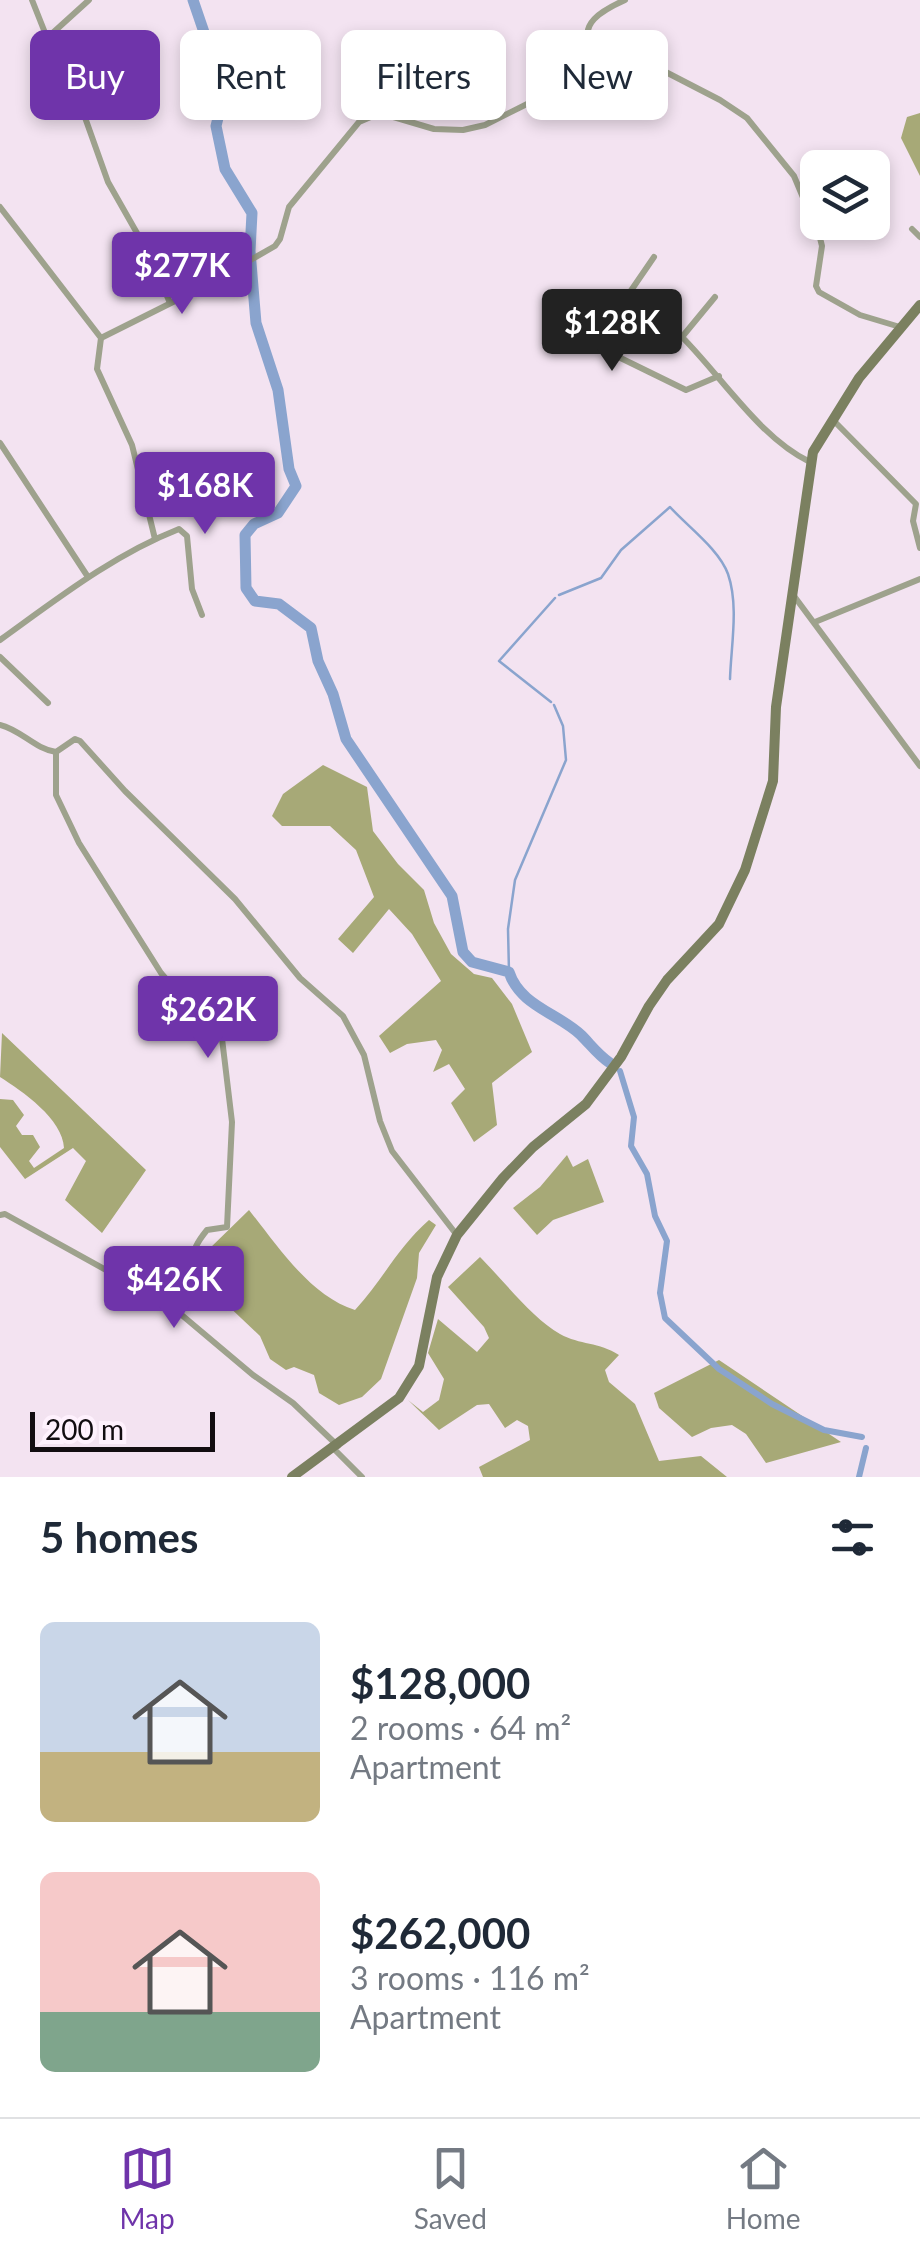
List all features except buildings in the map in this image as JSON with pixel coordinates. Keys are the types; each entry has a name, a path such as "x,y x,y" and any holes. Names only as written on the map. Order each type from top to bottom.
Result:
{"street":[{"path":"32,0 43,30"},
{"path":"55,30 89,0"},
{"path":"588,30 594,17 625,0"},
{"path":"668,73 729,104 747,118 794,176 822,246 816,286 819,292 860,316 900,328"},
{"path":"100,338 256,258 280,239 289,206 369,115 380,113 434,129 462,130 485,126 526,105"},
{"path":"86,120 108,182 150,256 170,303"},
{"path":"0,206 100,338 97,369 132,445 155,539"},
{"path":"912,229 920,238"},
{"path":"654,256 594,344 686,390 720,376"},
{"path":"630,292 720,376 766,432 784,448 810,462"},
{"path":"682,337 715,297"},
{"path":"292,1477 399,1398 414,1378 437,1277 457,1234 533,1147 586,1104 622,1057 648,1006 667,980 719,924 734,895 773,781 776,706 810,462 859,378 920,305"},
{"path":"832,419 916,504 913,522 920,548"},
{"path":"0,442 88,576"},
{"path":"0,640 88,576 155,539 184,530 192,589 202,615"},
{"path":"815,622 920,580"},
{"path":"793,595 920,766"},
{"path":"0,657 48,703"},
{"path":"0,725 46,750 56,752 75,739 80,742 235,899 300,978 343,1016 364,1055 380,1121 392,1151 457,1234"},
{"path":"56,752 56,795 79,843 162,973 179,994 218,1023 224,1041 232,1122 227,1227 207,1230 196,1243 189,1272 171,1306"},
{"path":"0,1204 2,1214 171,1306 293,1404 362,1477"}],"green space":[{"path":"920,113 920,176 901,138 907,117"},
{"path":"323,765 367,787 373,831 424,890 434,923 451,954 474,974 492,978 512,1004 532,1052 492,1083 497,1125 474,1142 451,1103 465,1089 449,1064 433,1072 442,1050 436,1040 407,1044 390,1053 379,1036 441,981 412,934 389,909 353,953 338,939 374,897 356,850 330,826 282,826 272,816 283,794"},
{"path":"2,1033 146,1170 102,1233 65,1200 86,1161 73,1148 25,1179 0,1147 0,1099 13,1100 24,1115 16,1126 22,1135 33,1135 40,1147 29,1161 34,1168 64,1148 49,1116 0,1077"},
{"path":"567,1155 573,1167 588,1159 604,1202 553,1220 537,1235 513,1208 540,1187"},
{"path":"249,1210 309,1281 355,1310 418,1231 429,1220 436,1225 419,1253 417,1278 381,1379 362,1397 339,1405 319,1393 314,1375 294,1367 286,1370 270,1359 260,1336 223,1301 213,1284 208,1250"},
{"path":"480,1257 550,1327 567,1338 619,1355 605,1370 609,1382 635,1404 659,1461 701,1456 727,1477 483,1477 479,1467 530,1440 528,1426 517,1420 505,1428 489,1404 477,1405 439,1430 408,1400 423,1412 439,1400 444,1379 428,1353 438,1319 477,1352 489,1338 448,1287"},
{"path":"719,1360 841,1442 766,1463 746,1434 732,1425 711,1428 692,1437 659,1408 654,1393"}],"waterway":[{"path":"193,0 221,82 216,126 225,169 252,213 250,251 256,323 278,390 289,469 296,486 278,513 254,524 245,535 246,588 255,601 279,604 311,628 318,661 346,739 452,896 463,952 472,962 509,972 522,993 572,1027 610,1063"},
{"path":"559,595 601,578 621,550 670,507 710,547 728,574 734,613 730,679"},
{"path":"551,702 499,661 555,598"},
{"path":"509,972 508,929 515,880 566,760 563,726 554,705"},
{"path":"620,1071 634,1117 631,1146 647,1174 655,1216 667,1241 660,1293 665,1318 719,1369 772,1404 824,1430 862,1437"},
{"path":"859,1477 866,1448"}]}
